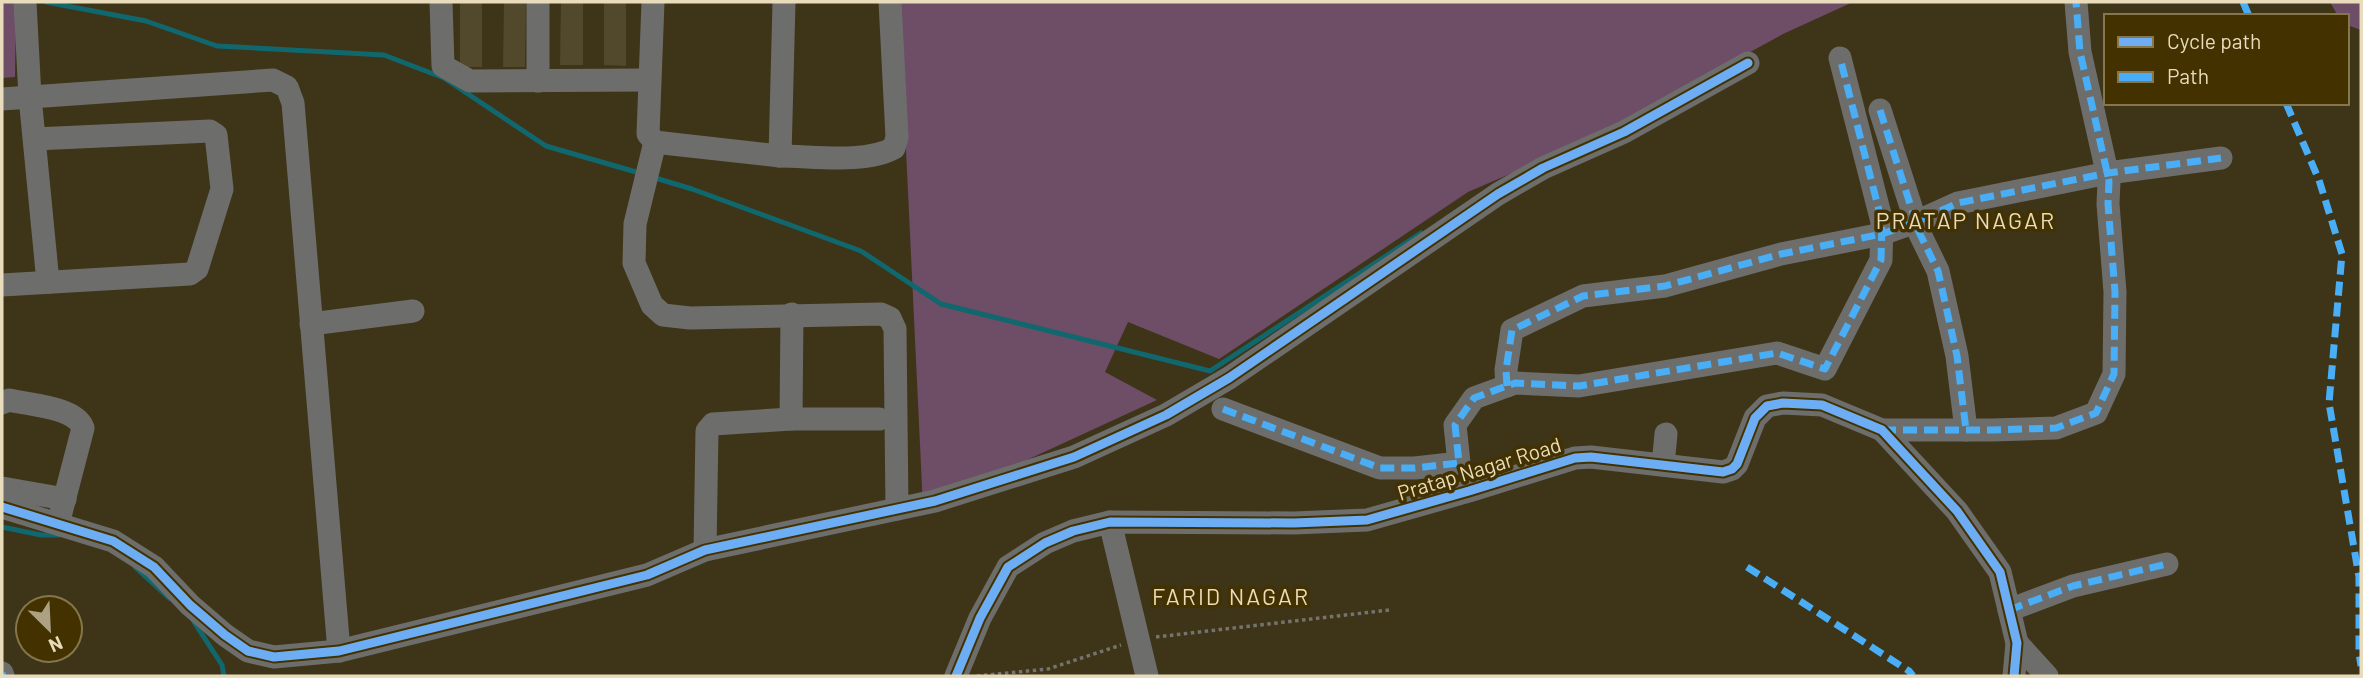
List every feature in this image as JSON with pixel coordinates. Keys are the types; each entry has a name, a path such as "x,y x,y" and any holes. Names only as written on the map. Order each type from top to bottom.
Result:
{"street":[{"path":"25,2 30,97 48,282"},
{"path":"441,2 443,66 470,81 649,80"},
{"path":"538,2 538,80"},
{"path":"653,2 649,134 654,148 635,224 634,263 652,305 663,314 690,318 792,314 881,314 890,318 895,329 897,509"},
{"path":"780,156 784,2"},
{"path":"654,148 780,156 854,157 883,154 894,148 897,137 890,2"},
{"path":"1882,430 2056,428 2096,413 2114,374 2115,292 2108,173 2081,52 2076,2"},
{"path":"1223,410 1380,468 1415,468 1458,463 1455,425 1474,398 1515,383 1579,386 1777,353 1825,369 1881,260 1882,222 1840,58"},
{"path":"2,507 113,541 154,567 225,635 248,650 274,657 339,651 647,575 705,550 935,500 1074,457 1167,415 1229,378 1498,194 1543,168 1624,132 1748,63"},
{"path":"2,99 274,80 287,87 293,103 339,651"},
{"path":"1880,110 1916,222 1938,271 1957,356 1966,430"},
{"path":"2,285 190,274 197,269 208,241 222,189 216,135 211,131 35,139"},
{"path":"1507,386 1506,370 1512,330 1583,296 1665,286 1781,254 1882,234 1958,203 2108,173 2221,158"},
{"path":"311,324 413,311"},
{"path":"791,419 792,314"},
{"path":"2,403 9,400 71,413 81,422 83,428 58,524"},
{"name":"Pratap Nagar Road","path":"956,676 980,618 1008,568 1045,542 1073,531 1110,522 1294,523 1367,520 1575,458 1591,457 1723,472 1737,464 1755,418 1767,407 1783,403 1822,405 1882,430 1957,511 2000,572 2017,643 2014,676"},
{"path":"705,550 707,431 713,424 791,419 879,419"},
{"path":"1663,466 1666,434"},
{"path":"2,488 65,499"},
{"path":"1110,522 1147,676"},
{"path":"2009,610 2073,586 2167,564"},
{"path":"2017,643 2047,676"}],"path":[{"path":"977,676 1048,669 1137,640 1389,610"}],"shaded area":[{"path":"2,2 16,2 15,77 2,78"},
{"path":"899,2 1853,2 1783,34 1589,140 1468,192 1219,359 1128,322 1105,372 1157,400 923,508"},
{"path":"2330,2 2361,2 2361,30 2349,26 2349,14 2337,14"}],"building":[{"path":"460,2 482,2 482,67 460,67"},
{"path":"504,2 526,2 525,67 503,67"},
{"path":"561,2 583,2 583,65 560,65"},
{"path":"604,2 626,2 626,66 604,65"}],"waterway":[{"path":"46,2 146,21 217,46 384,55 444,78 546,146 643,174"},
{"path":"652,177 861,251 941,304 1210,371 1421,233"},
{"path":"2,527 41,535 60,535"},
{"path":"135,567 169,598"},
{"path":"194,622 222,665 224,676"}],"marked path":[{"path":"1882,430 2056,428 2096,413 2114,374 2115,292 2108,204 2109,181 2080,52 2076,2"},
{"path":"2243,2 2248,14"},
{"path":"1223,409 1380,468 1415,468 1459,463 1455,425 1474,398 1515,383 1579,386 1777,353 1825,369 1881,260 1882,222 1840,58"},
{"path":"2287,105 2319,180 2342,254 2329,403 2359,577 2361,666"},
{"path":"1880,110 1919,232 1938,271 1957,356 1966,430"},
{"path":"1507,386 1506,370 1512,330 1583,296 1665,286 1781,254 1882,234 1958,203 2108,173 2221,158"},
{"path":"2009,610 2073,586 2167,564"},
{"path":"1747,567 1913,676"}],"cycle path":[{"path":"2,507 113,541 154,567 190,605 225,635 248,651 274,657 339,651 647,575 705,550 935,501 1074,457 1166,415 1229,378 1498,194 1543,168 1624,132 1748,63"},
{"path":"956,676 980,618 1008,567 1045,543 1073,531 1110,522 1294,523 1367,520 1575,458 1591,457 1723,472 1737,464 1755,418 1767,406 1783,403 1822,405 1882,430 1957,511 2000,572 2017,643 2014,676"}],"district":[{"name":"PRATAP NAGAR","path":"1966,220"},
{"name":"FARID NAGAR","path":"1231,596"}]}
